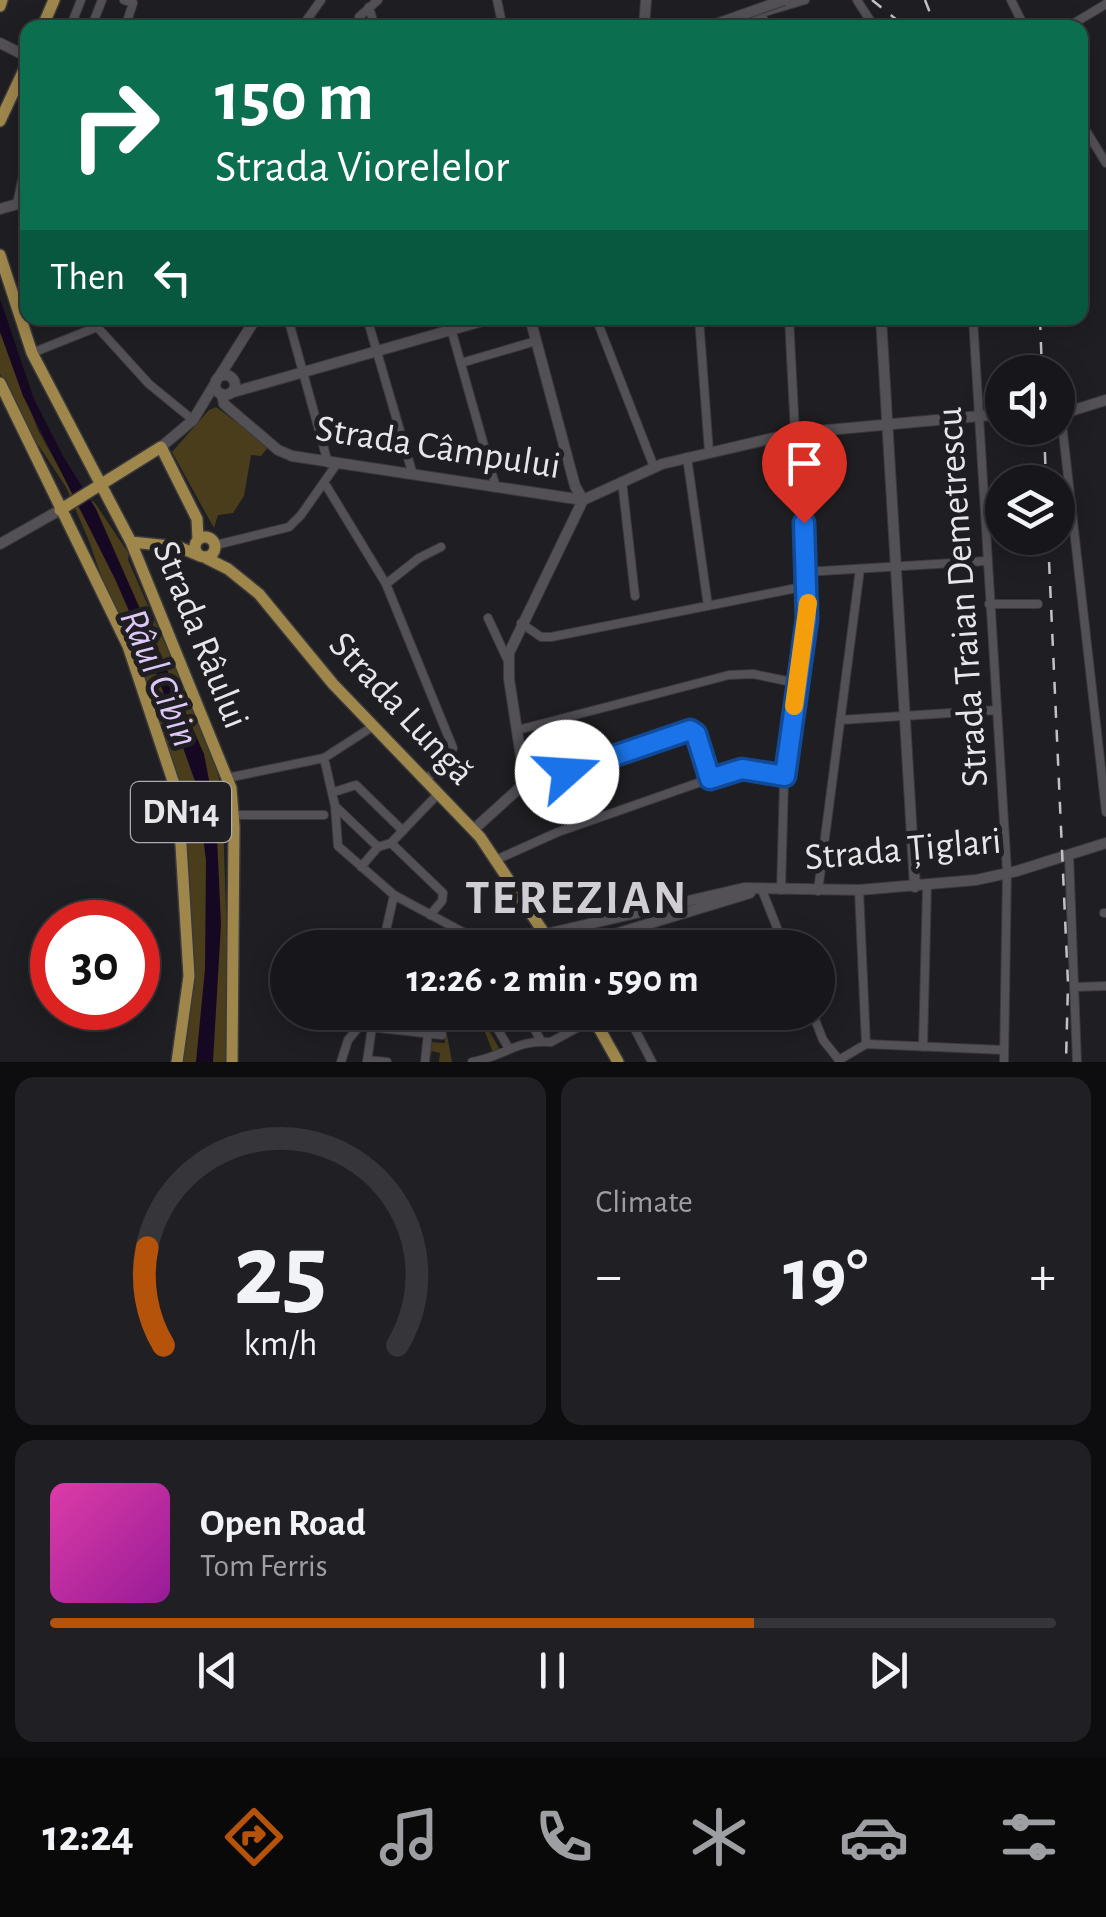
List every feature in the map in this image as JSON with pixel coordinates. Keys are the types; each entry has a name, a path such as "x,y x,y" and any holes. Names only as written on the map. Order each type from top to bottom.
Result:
{"main road":[{"path":"0,120 20,72"},
{"name":"Strada Râului","path":"0,255 20,316"},
{"name":"Strada Râului","path":"23,325 32,353 98,487 131,542 227,778 234,814 232,1062"},
{"name":"DN14","path":"0,383 4,402 60,505 128,646 178,796 189,976 180,1061"},
{"path":"60,505 98,487 161,448 197,519 205,549"},
{"name":"Strada Lungă","path":"131,542 205,549 271,606 333,684 474,830 498,859 544,930"},
{"path":"600,1030 618,1062"}],"street":[{"path":"124,0 133,4 128,20"},
{"path":"360,20 378,0"},
{"path":"735,20 772,0"},
{"path":"728,20 784,0"},
{"path":"720,20 805,0"},
{"path":"370,7 372,20"},
{"path":"1081,20 1104,8"},
{"path":"758,9 764,20"},
{"path":"1088,135 1106,163"},
{"path":"161,448 225,386 234,354 252,325"},
{"path":"205,549 289,527 324,482 332,464 290,325"},
{"path":"369,325 413,476"},
{"path":"225,386 256,384 444,325"},
{"path":"451,325 496,488"},
{"path":"508,661 521,623 582,500 532,325"},
{"path":"599,325 654,466"},
{"path":"700,325 709,452"},
{"path":"781,890 785,776 807,619 801,432 790,325"},
{"path":"881,325 905,716 921,886 924,1047"},
{"name":"Strada Traian Demetrescu","path":"973,325 1007,874 1004,1062"},
{"path":"32,353 97,327 148,384 193,420"},
{"path":"461,363 536,342"},
{"name":"Strada Câmpului","path":"225,386 222,402 282,452 332,464 582,500 654,466 801,432 888,418 985,414"},
{"path":"1075,410 1106,400"},
{"path":"1063,445 1106,812"},
{"path":"687,458 708,606"},
{"path":"622,480 634,596"},
{"path":"324,482 386,584 453,748 452,754 425,781"},
{"path":"0,544 60,505"},
{"path":"386,584 419,558 442,547"},
{"path":"804,572 986,561"},
{"path":"818,891 860,569"},
{"path":"521,623 541,636 551,637 807,586"},
{"path":"989,604 1038,604"},
{"path":"488,618 508,661 524,786"},
{"path":"518,730 729,675 753,674 797,684"},
{"path":"840,720 997,710"},
{"path":"227,778 324,758 372,726"},
{"path":"474,830 524,786 690,730 696,734 710,779"},
{"path":"324,758 334,792 338,846 394,895 457,930"},
{"path":"498,859 558,832 742,769 785,776"},
{"path":"334,792 356,785 403,831"},
{"path":"360,867 378,846 391,843 438,794"},
{"path":"335,806 378,846"},
{"path":"234,814 324,815"},
{"path":"391,843 443,893 442,901 430,915"},
{"name":"Strada Țiglari","path":"554,930 739,889 859,890 1007,874 1106,843"},
{"path":"1069,855 1077,1062"},
{"path":"762,890 778,930"},
{"name":"Strada Țiglari","path":"629,930 762,890"},
{"path":"859,890 866,1044"},
{"path":"386,930 394,895"},
{"path":"1075,987 1106,986"},
{"path":"342,1062 346,1044 358,1030"},
{"path":"372,1030 367,1061 388,1062"},
{"path":"396,1030 442,1035"},
{"path":"498,1030 508,1047"},
{"path":"535,1030 540,1039"},
{"path":"472,1062 500,1056 508,1047 540,1039 551,1042 573,1030"},
{"path":"635,1030 652,1062"},
{"path":"819,1030 840,1061 866,1044 1004,1050"},
{"path":"425,1062 428,1034"}],"shaded area":[{"path":"0,332 38,430 68,484 95,503 129,554 128,560 212,751 222,791 227,1062 180,1062 185,1038 180,805 89,541 66,487 33,442 0,374"},
{"path":"216,407 269,446 261,456 251,455 244,496 233,513 218,515 214,528 172,452"},
{"path":"446,1030 452,1062 439,1062 440,1053 432,1051 428,1062 430,1042 445,1043 444,1033 432,1031"},
{"path":"484,1030 489,1030 499,1048 505,1048 494,1055"}],"water":[{"name":"Râul Cibin","path":"0,299 34,399 96,509 204,754 216,816 221,924 213,1062 196,1062 205,969 206,860 196,784 157,675 115,579 23,396 0,332"}],"railway":[{"path":"872,0 897,20"},
{"path":"925,0 933,20"},
{"path":"1040,325 1041,355"},
{"path":"1045,445 1045,465"},
{"path":"1049,555 1068,984 1066,1062"}],"slow traffic":[{"path":"794,706 808,603"}],"district":[{"name":"TEREZIAN","path":"577,899"}],"route":[{"path":"567,772 690,730 696,734 710,779 742,769 785,776 807,619 804,523"}]}
